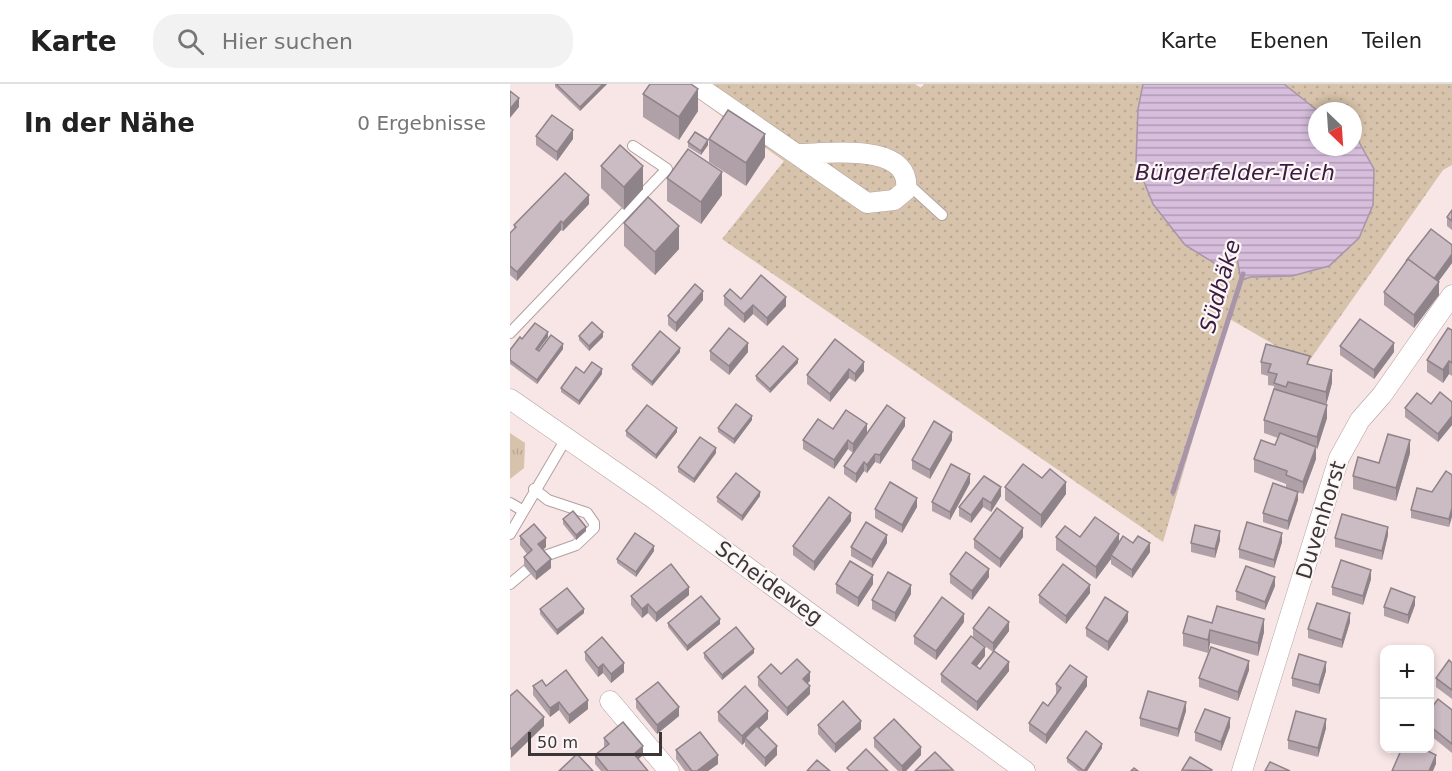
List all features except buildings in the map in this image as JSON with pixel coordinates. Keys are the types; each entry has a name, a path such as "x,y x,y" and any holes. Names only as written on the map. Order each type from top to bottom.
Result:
{"street":[{"path":"695,84 796,154 867,203 894,200 906,190 905,174 891,158 869,154 796,154"},
{"name":"Duvenhorst","path":"1242,771 1339,458 1360,420 1382,395 1452,295"},
{"name":"Scheideweg","path":"510,399 567,437 1025,771"},
{"path":"610,701 669,771"}],"lane":[{"path":"510,333 668,169 633,146"},
{"path":"907,183 942,215"},
{"path":"510,534 534,489 567,437"},
{"path":"510,584 542,557 576,545 594,528 594,523 587,513 548,500 534,489"},
{"path":"510,503 522,510"}],"green space":[{"path":"677,84 915,84 921,88 924,84 1143,84 1138,109 1231,260 1237,258 1242,280 1251,277 1292,276 1359,238 1355,156 1362,156 1362,102 1308,103 1284,84 1452,84 1452,165 1443,170 1307,364 1228,318 1163,542 722,239 784,161"},
{"path":"510,433 525,443 524,468 510,479"}],"water":[{"name":"Bürgerfelder-Teich","path":"1143,84 1284,84 1308,103 1308,156 1362,156 1362,148 1374,169 1373,205 1359,238 1329,266 1292,276 1251,277 1241,280 1237,258 1219,266 1185,245 1153,204 1136,162 1138,109"}],"waterway":[{"name":"Südbäke","path":"1173,492 1243,274"}]}
